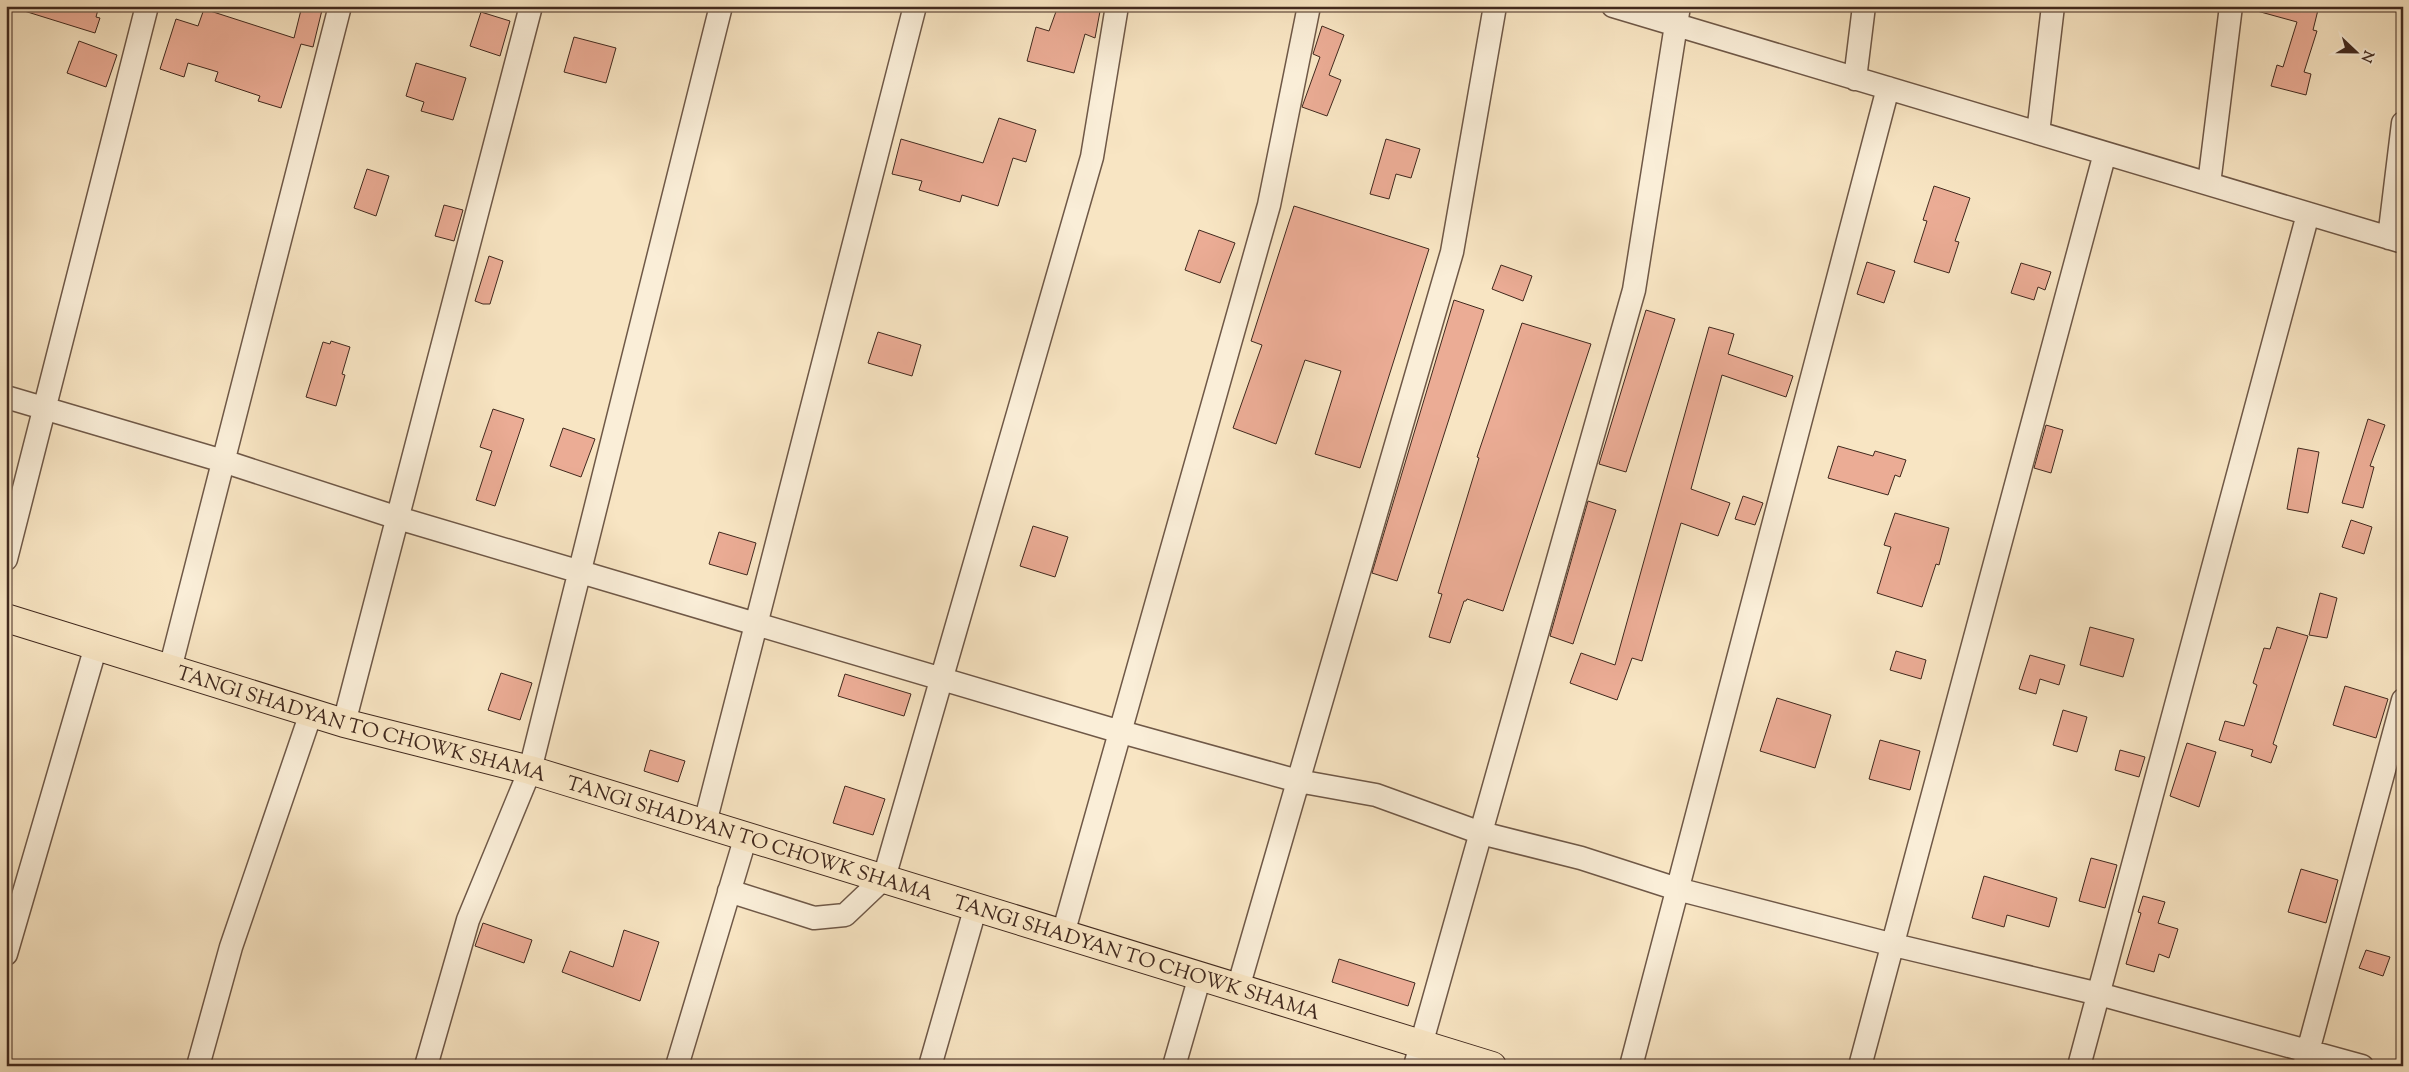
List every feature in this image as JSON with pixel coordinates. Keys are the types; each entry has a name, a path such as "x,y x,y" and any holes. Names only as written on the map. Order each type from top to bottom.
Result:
{"main road":[{"name":"TANGI SHADYAN TO CHOWK SHAMA","path":"6,618 344,723 530,770 976,906 1238,988 1418,1055 1492,1066"}],"street":[{"path":"6,560 147,6"},
{"path":"170,669 340,6"},
{"path":"344,723 531,6"},
{"path":"426,1066 468,920 530,770 721,6"},
{"path":"705,823 915,6"},
{"path":"729,891 814,918 822,918 845,915 884,878 1092,157 1117,6"},
{"path":"1063,934 1269,205 1309,6"},
{"path":"1238,988 1452,252 1495,6"},
{"path":"1613,6 1677,16 1855,78 2396,240 2403,123"},
{"path":"1855,78 1864,6"},
{"path":"2038,133 2053,6"},
{"path":"2208,184 2231,6"},
{"path":"1418,1055 1634,290 1677,16"},
{"path":"1631,1066 1888,88"},
{"path":"1860,1066 2105,153"},
{"path":"2080,1066 2308,214"},
{"path":"6,397 223,461 398,518 757,622 1121,731 1298,781 1376,795 1481,833 1581,858 1677,889 1894,945 2099,994 2306,1059 2362,1066"},
{"path":"6,954 96,646"},
{"path":"2306,1059 2403,700"},
{"path":"198,1066 231,947 311,713"},
{"path":"677,1066 746,836"},
{"path":"930,1066 976,906"},
{"path":"1174,1066 1200,976"}],"building":[{"path":"22,6 99,6 96,17 100,18 95,33 21,10"},
{"path":"302,6 323,6 313,47 301,44 281,108 258,101 260,96 215,81 218,72 188,63 184,77 160,69 176,19 198,26 204,9 294,38"},
{"path":"1058,6 1101,6 1095,38 1085,34 1074,73 1027,61 1036,27 1049,31"},
{"path":"2257,6 2319,6 2313,30 2317,31 2304,72 2311,74 2306,95 2271,86 2277,65 2283,67 2297,22 2257,11"},
{"path":"481,12 510,21 500,56 470,46"},
{"path":"1322,26 1344,35 1329,75 1341,80 1327,116 1302,107 1320,57 1313,54"},
{"path":"574,37 616,48 606,83 564,72"},
{"path":"79,41 117,55 106,87 67,73"},
{"path":"416,63 466,78 453,120 421,111 424,102 406,96"},
{"path":"999,118 1036,130 1026,162 1013,158 998,206 962,195 960,202 919,190 922,181 892,174 901,139 983,163"},
{"path":"1386,139 1420,149 1411,178 1396,174 1389,199 1370,194"},
{"path":"367,169 389,176 376,216 354,208"},
{"path":"1934,186 1970,198 1955,241 1959,242 1949,273 1914,262 1927,221 1923,220"},
{"path":"444,205 463,210 454,241 435,236"},
{"path":"1294,206 1429,249 1360,468 1315,454 1341,371 1305,360 1276,444 1233,428 1262,345 1251,341"},
{"path":"1199,230 1235,243 1220,283 1185,270"},
{"path":"489,256 503,261 490,304 483,304 475,301"},
{"path":"1867,262 1895,271 1884,303 1857,294"},
{"path":"2021,263 2051,272 2045,290 2038,287 2034,300 2011,293"},
{"path":"1501,265 1532,276 1523,301 1492,289"},
{"path":"1454,300 1484,310 1397,581 1372,573"},
{"path":"1646,310 1675,319 1626,472 1599,464"},
{"path":"1522,323 1591,344 1503,611 1467,599 1464,601 1450,643 1429,637 1442,594 1438,593 1479,458 1477,457"},
{"path":"1709,327 1734,334 1728,354 1793,376 1786,397 1722,375 1691,489 1730,503 1718,536 1681,523 1642,661 1632,658 1617,700 1570,683 1581,653 1615,665"},
{"path":"878,332 921,345 912,376 868,363"},
{"path":"331,341 350,347 342,374 345,375 336,406 306,397 323,342 330,344"},
{"path":"493,409 524,419 495,506 476,500 492,451 480,447"},
{"path":"2368,419 2385,425 2370,466 2374,467 2363,508 2342,503"},
{"path":"2046,425 2063,430 2051,473 2034,468"},
{"path":"563,428 595,439 581,477 550,466"},
{"path":"1838,446 1873,456 1875,451 1906,460 1900,477 1895,475 1888,495 1828,478"},
{"path":"2298,448 2319,452 2308,513 2287,509"},
{"path":"1743,496 1763,503 1755,525 1735,519"},
{"path":"1588,501 1616,510 1573,644 1550,636"},
{"path":"1895,513 1949,528 1939,565 1936,564 1922,607 1877,593 1891,547 1884,545"},
{"path":"2351,520 2372,527 2364,554 2342,547"},
{"path":"1033,526 1068,537 1055,577 1020,566"},
{"path":"719,532 756,543 747,575 709,564"},
{"path":"2320,593 2337,598 2327,638 2309,635"},
{"path":"2090,627 2134,639 2123,677 2080,665"},
{"path":"2277,627 2308,636 2273,744 2277,746 2271,763 2251,756 2253,750 2219,740 2225,721 2244,726 2257,685 2253,683 2264,648 2270,649"},
{"path":"1896,651 1926,660 1921,679 1890,670"},
{"path":"2030,655 2065,665 2059,685 2040,679 2036,694 2019,689"},
{"path":"501,673 532,683 520,720 488,710"},
{"path":"845,674 911,694 904,716 838,696"},
{"path":"2345,686 2388,699 2376,738 2333,725"},
{"path":"1777,698 1831,715 1815,768 1760,751"},
{"path":"2063,710 2087,717 2077,752 2053,745"},
{"path":"1880,740 1920,751 1910,790 1869,779"},
{"path":"2187,743 2216,752 2199,807 2170,796"},
{"path":"650,750 685,761 678,782 644,771"},
{"path":"2120,750 2145,757 2139,777 2115,770"},
{"path":"845,786 885,799 873,835 833,823"},
{"path":"2091,858 2117,865 2105,908 2079,901"},
{"path":"2301,869 2338,880 2326,923 2288,912"},
{"path":"1984,876 2057,898 2049,927 2007,915 2004,927 1972,918"},
{"path":"2143,896 2165,902 2158,923 2178,929 2169,958 2159,954 2154,972 2126,964 2141,913 2138,912"},
{"path":"483,923 532,940 524,963 475,946"},
{"path":"624,930 659,942 640,1001 562,972 570,951 613,967"},
{"path":"2366,950 2390,957 2383,976 2359,968"},
{"path":"1339,959 1415,983 1408,1006 1332,982"}]}
